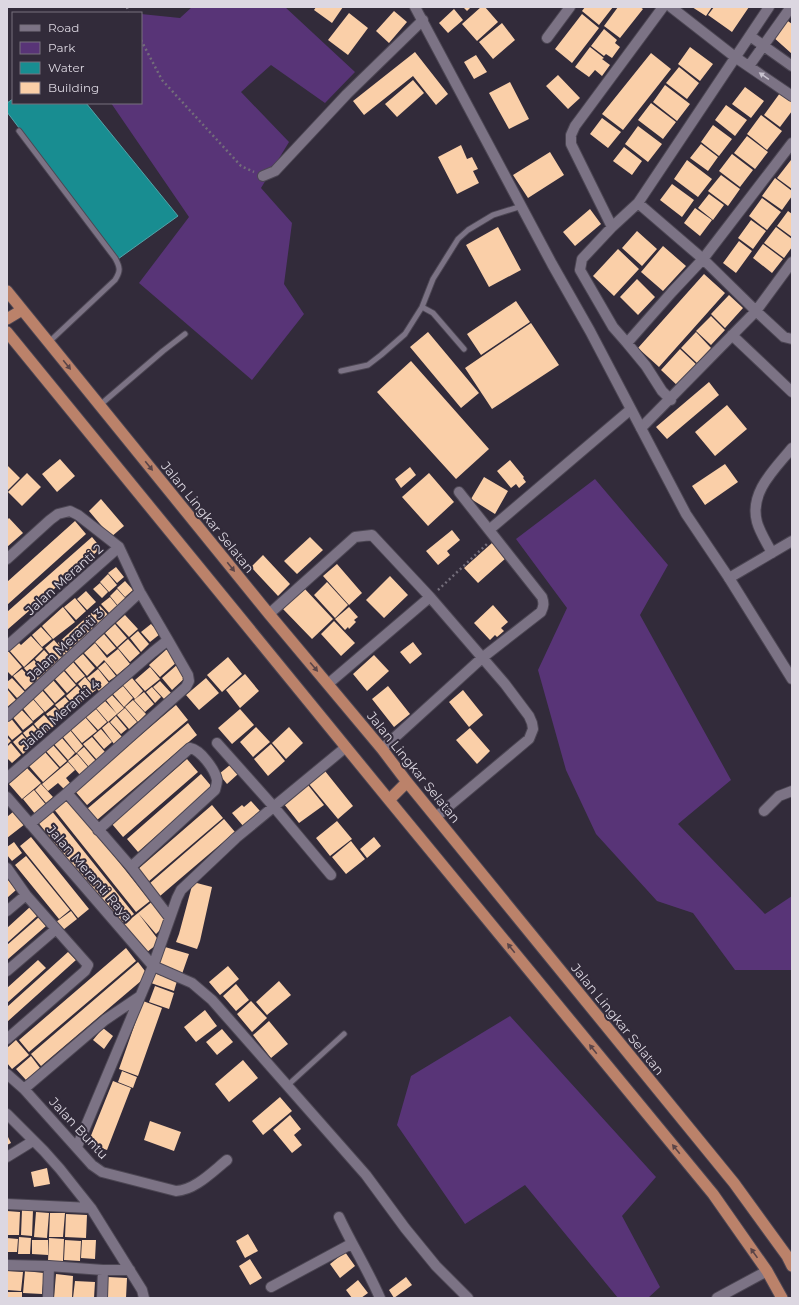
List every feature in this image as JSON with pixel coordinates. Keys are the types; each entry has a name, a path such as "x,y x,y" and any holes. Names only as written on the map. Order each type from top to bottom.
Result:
{"highway":[{"name":"Jalan Lingkar Selatan","path":"7,291 269,614 382,749 436,818 734,1183 787,1256 792,1266"},
{"path":"7,319 22,310"},
{"path":"7,332 713,1194 767,1271 782,1298"},
{"path":"389,800 407,782"}],"street":[{"path":"415,7 552,264 590,331 630,410 686,514 729,578 792,679"},
{"path":"547,38 570,7"},
{"path":"612,227 572,144 571,135 575,126 663,7"},
{"path":"670,7 735,57 792,96"},
{"path":"671,400 662,391 646,366 613,327 580,270 582,259 612,227 638,203 769,7"},
{"path":"749,66 791,7"},
{"path":"262,176 275,171 347,94 423,20"},
{"path":"750,36 792,66"},
{"path":"628,344 672,292 704,259 792,143"},
{"path":"638,203 704,259 784,337 792,339"},
{"path":"641,428 671,400 756,310 792,262"},
{"path":"732,335 792,392"},
{"path":"492,533 630,410"},
{"path":"772,553 757,522 755,509 756,502 766,479 792,448"},
{"path":"382,749 482,658 541,612 544,605 542,597 459,492"},
{"path":"7,559 58,514 70,511 89,522 119,547 140,592 188,675 188,684 67,793 30,824"},
{"path":"269,614 355,537 372,535 430,597 482,658 529,716 533,729 529,739 436,818"},
{"path":"729,578 792,541"},
{"name":"Jalan Meranti 2","path":"7,646 119,547"},
{"name":"Jalan Meranti 3","path":"7,716 140,592"},
{"path":"328,684 430,597"},
{"name":"Jalan Meranti 4","path":"7,778 168,640"},
{"path":"217,743 331,874"},
{"path":"77,1147 153,966 181,890 236,838 346,747"},
{"path":"98,830 190,748 195,750 207,762 215,775 217,782 215,790 131,867"},
{"path":"764,811 779,796 792,791"},
{"path":"67,793 131,867 170,918"},
{"name":"Jalan Meranti Raya","path":"7,797 153,966"},
{"path":"7,868 26,895 88,963 85,971 7,1039"},
{"path":"7,912 26,895"},
{"path":"7,971 56,929"},
{"path":"153,966 192,983 212,1000 366,1175 405,1228 436,1266 468,1298"},
{"path":"24,1089 106,1020 139,997"},
{"name":"Jalan Buntu","path":"7,1074 24,1089 92,1165 102,1172 176,1191 184,1190 192,1186 227,1160"},
{"path":"7,1114 60,1168 90,1208 130,1270 142,1290 144,1298"},
{"path":"7,1157 33,1141"},
{"path":"7,1204 90,1208"},
{"path":"339,1217 351,1244 374,1284 380,1298"},
{"path":"270,1287 351,1244"},
{"path":"7,1265 130,1270"},
{"path":"48,1298 49,1266"},
{"path":"102,1298 103,1270"},
{"path":"717,1298 767,1271"}],"lane":[{"path":"19,131 115,258 120,267 120,274 115,280 49,342"},
{"path":"341,371 368,365 405,334 422,307 433,279 458,239 468,230 493,215 522,206"},
{"path":"422,307 433,313 464,349"},
{"path":"100,405 162,351 185,334"},
{"path":"288,1085 344,1034"}],"path":[{"path":"142,42 162,80 242,166"},
{"path":"430,597 492,533"}],"green space":[{"path":"192,7 285,7 355,72 325,103 271,65 241,92 289,142 261,188 292,223 284,284 304,314 252,380 139,283 189,217 112,104 142,104 142,14 180,18"},
{"path":"595,479 668,565 640,615 731,780 678,824 765,914 792,896 792,970 735,970 693,913 657,901 596,834 566,770 538,670 567,608 516,539"},
{"path":"510,1016 656,1177 622,1216 660,1287 648,1298 618,1298 525,1185 465,1224 397,1125 411,1076"}],"water":[{"path":"12,100 12,104 87,104 178,216 118,259 7,112 7,103"}],"building":[{"path":"316,7 343,7 332,23 314,10"},
{"path":"463,7 471,7 467,11"},
{"path":"481,7 485,7 498,22 477,41 462,24"},
{"path":"585,7 613,7 599,25 582,11"},
{"path":"618,7 640,7 643,9 620,38 604,26"},
{"path":"692,7 712,7 706,16"},
{"path":"714,7 749,7 732,32 708,15"},
{"path":"454,9 463,20 448,33 439,23"},
{"path":"394,11 407,22 389,43 376,31"},
{"path":"349,13 368,28 348,55 328,40"},
{"path":"582,14 599,28 572,63 555,49"},
{"path":"785,19 792,24 792,54 772,36"},
{"path":"502,23 515,40 493,59 479,42"},
{"path":"604,29 617,40 615,43 620,47 612,58 606,54 604,56 591,46"},
{"path":"590,47 610,65 602,76 595,70 589,77 575,67"},
{"path":"690,47 713,64 700,81 678,64"},
{"path":"415,52 448,94 436,105 413,76 364,115 353,101"},
{"path":"651,53 671,69 623,130 602,114"},
{"path":"476,55 487,72 474,79 464,62"},
{"path":"679,67 699,83 687,99 666,83"},
{"path":"558,75 580,98 568,109 546,86"},
{"path":"413,80 424,93 397,117 385,104"},
{"path":"510,82 529,119 509,129 489,93"},
{"path":"665,85 690,104 677,121 653,102"},
{"path":"745,87 764,101 751,118 732,104"},
{"path":"780,93 792,102 792,111 780,127 764,115"},
{"path":"651,103 676,122 663,139 638,120"},
{"path":"726,105 747,120 735,136 715,120"},
{"path":"761,115 782,131 767,150 747,134"},
{"path":"602,118 621,132 608,148 590,134"},
{"path":"713,125 732,139 719,156 701,142"},
{"path":"638,126 662,144 648,162 625,144"},
{"path":"747,136 768,152 755,169 734,153"},
{"path":"701,144 718,157 708,171 690,158"},
{"path":"461,145 467,159 472,157 478,169 473,171 479,183 457,194 438,157"},
{"path":"624,147 642,161 632,175 613,161"},
{"path":"550,152 564,175 528,198 513,175"},
{"path":"732,154 753,170 740,187 719,171"},
{"path":"687,160 712,179 698,197 674,179"},
{"path":"791,160 792,161 792,189 777,178"},
{"path":"721,175 740,189 728,206 708,191"},
{"path":"775,178 792,191 792,196 782,210 762,196"},
{"path":"672,184 694,200 682,217 660,200"},
{"path":"709,194 724,205 713,220 698,208"},
{"path":"762,198 781,212 767,230 749,216"},
{"path":"695,208 712,220 700,236 684,223"},
{"path":"590,209 601,224 575,246 563,232"},
{"path":"788,211 792,214 792,237 777,226"},
{"path":"751,220 766,231 753,249 738,238"},
{"path":"498,227 521,270 489,287 466,245"},
{"path":"776,227 792,239 792,247 784,258 764,243"},
{"path":"637,231 657,249 642,266 622,248"},
{"path":"739,241 752,251 736,273 723,263"},
{"path":"763,244 783,259 772,273 753,258"},
{"path":"663,246 686,266 663,291 641,272"},
{"path":"618,249 639,269 614,296 593,276"},
{"path":"704,274 725,293 659,367 638,348"},
{"path":"637,279 655,297 638,315 620,297"},
{"path":"729,295 743,308 725,328 711,314"},
{"path":"516,301 530,322 481,355 467,334"},
{"path":"711,316 725,330 711,345 696,331"},
{"path":"531,323 559,365 492,409 465,368"},
{"path":"428,332 479,393 461,408 410,347"},
{"path":"696,332 711,348 697,363 681,348"},
{"path":"680,349 699,367 680,388 661,370"},
{"path":"411,361 489,449 456,479 377,392"},
{"path":"709,382 719,395 667,439 656,427"},
{"path":"727,405 747,429 715,456 695,432"},
{"path":"60,459 75,476 57,492 42,474"},
{"path":"510,460 524,477 523,478 526,482 519,488 516,484 511,488 497,471"},
{"path":"725,464 738,482 705,505 692,486"},
{"path":"7,465 20,478 7,491"},
{"path":"410,467 416,475 401,488 395,479"},
{"path":"27,473 41,487 22,506 8,492"},
{"path":"429,473 454,502 428,526 402,497"},
{"path":"484,477 508,491 495,514 471,499"},
{"path":"101,499 124,526 111,537 89,511"},
{"path":"9,518 23,533 7,547 7,520"},
{"path":"75,521 86,534 7,605 7,582"},
{"path":"452,530 460,540 447,551 450,555 438,565 426,551"},
{"path":"92,537 101,548 7,630 7,612"},
{"path":"310,537 323,550 297,574 284,561"},
{"path":"492,543 506,558 478,583 464,568"},
{"path":"263,555 290,584 278,596 251,567"},
{"path":"337,564 362,593 349,605 323,576"},
{"path":"116,567 124,577 117,583 108,573"},
{"path":"108,574 117,585 109,592 100,582"},
{"path":"390,576 408,595 384,618 366,600"},
{"path":"125,581 133,590 125,597 117,588"},
{"path":"327,582 348,605 335,618 314,595"},
{"path":"100,583 108,592 102,598 93,589"},
{"path":"304,588 333,619 312,639 283,609"},
{"path":"117,589 127,600 119,607 110,596"},
{"path":"86,591 96,602 87,610 77,599"},
{"path":"110,597 119,608 111,615 101,604"},
{"path":"75,598 86,611 76,620 64,607"},
{"path":"493,605 508,622 501,628 504,631 497,637 495,635 490,640 474,623"},
{"path":"100,606 109,616 97,626 88,616"},
{"path":"63,607 75,622 53,639 42,626"},
{"path":"349,607 358,617 354,620 356,622 349,629 348,627 345,630 335,619"},
{"path":"125,615 138,629 129,637 116,623"},
{"path":"88,616 97,627 88,636 78,625"},
{"path":"334,621 355,643 341,656 321,634"},
{"path":"115,624 127,638 117,647 105,633"},
{"path":"151,624 160,634 150,642 141,632"},
{"path":"78,625 87,636 78,645 74,641 78,646 68,655 58,643"},
{"path":"41,627 52,639 42,647 32,635"},
{"path":"138,631 149,644 141,652 130,638"},
{"path":"104,634 116,648 107,655 95,642"},
{"path":"31,636 43,649 24,667 9,650 18,642 21,645"},
{"path":"128,639 140,653 130,662 118,648"},
{"path":"54,640 67,655 58,664 45,648"},
{"path":"413,642 422,654 410,664 400,652"},
{"path":"95,643 107,658 118,649 130,664 117,675 104,660 97,667 84,653"},
{"path":"167,649 178,661 160,677 149,665"},
{"path":"44,650 57,664 47,673 35,659"},
{"path":"8,651 22,667 12,676 7,671"},
{"path":"83,654 95,668 87,676 74,661"},
{"path":"374,655 389,671 367,691 353,674"},
{"path":"228,657 242,674 222,692 207,675"},
{"path":"34,660 46,674 36,682 24,668"},
{"path":"73,662 85,676 76,683 64,669"},
{"path":"105,662 116,676 109,681 98,668"},
{"path":"178,664 187,676 172,690 162,678"},
{"path":"150,667 160,679 145,691 135,680"},
{"path":"22,669 34,682 25,690 13,676"},
{"path":"98,669 109,683 99,691 87,678"},
{"path":"63,670 76,685 67,693 54,678"},
{"path":"245,674 259,691 240,708 226,690"},
{"path":"85,677 96,690 88,696 78,684"},
{"path":"12,678 25,692 17,698 7,687 7,682"},
{"path":"132,678 143,691 135,699 123,685"},
{"path":"206,678 219,693 199,710 186,695"},
{"path":"53,680 65,694 55,703 43,689"},
{"path":"160,681 172,694 165,700 153,687"},
{"path":"77,686 87,697 76,707 66,696"},
{"path":"123,686 133,698 124,707 113,694"},
{"path":"388,686 410,714 394,727 372,699"},
{"path":"152,687 161,697 155,703 146,692"},
{"path":"7,689 16,700 7,707"},
{"path":"41,689 54,704 45,712 32,697"},
{"path":"463,690 483,715 469,727 449,702"},
{"path":"144,692 154,704 145,712 134,700"},
{"path":"112,695 124,708 117,714 106,700"},
{"path":"31,697 44,712 33,721 21,706"},
{"path":"65,697 74,708 65,716 55,705"},
{"path":"133,700 146,714 138,722 125,707"},
{"path":"105,701 117,714 108,722 96,708"},
{"path":"176,705 188,720 87,805 75,791"},
{"path":"19,707 33,722 23,730 11,715"},
{"path":"55,707 64,717 55,725 46,714"},
{"path":"125,708 137,722 129,729 117,715"},
{"path":"96,709 107,722 98,730 86,717"},
{"path":"240,709 254,725 232,744 218,728"},
{"path":"44,715 54,726 43,735 34,724"},
{"path":"9,716 22,732 12,740 7,734 7,718"},
{"path":"116,716 127,729 121,734 110,722"},
{"path":"85,717 97,731 82,743 71,730"},
{"path":"109,722 122,737 114,744 102,728"},
{"path":"188,723 197,735 97,820 87,809"},
{"path":"33,725 42,736 33,745 23,733"},
{"path":"256,727 270,742 253,757 240,742"},
{"path":"289,727 303,743 286,759 272,743"},
{"path":"470,728 490,751 477,764 456,740"},
{"path":"101,729 112,742 104,749 93,736"},
{"path":"70,730 83,746 76,753 63,737"},
{"path":"22,734 32,746 23,754 13,742"},
{"path":"7,737 11,741 7,745"},
{"path":"92,737 105,752 97,760 83,744"},
{"path":"62,738 75,753 68,760 54,744"},
{"path":"11,743 21,755 12,763 7,758 7,747"},
{"path":"271,744 285,761 268,776 254,759"},
{"path":"53,745 67,761 60,767 46,751"},
{"path":"84,747 96,761 89,767 77,753"},
{"path":"45,752 59,768 43,782 29,766"},
{"path":"77,754 88,767 80,775 68,761"},
{"path":"187,759 198,772 123,837 112,824"},
{"path":"68,762 75,770 66,778 70,783 64,789 58,783 48,791 42,784"},
{"path":"230,765 238,774 227,784 219,774"},
{"path":"27,768 41,783 22,799 9,784"},
{"path":"325,771 353,806 338,819 309,784"},
{"path":"201,774 212,787 138,852 127,839"},
{"path":"41,784 53,797 46,803 35,790"},
{"path":"308,785 324,805 299,823 284,804"},
{"path":"34,790 47,806 36,815 23,799"},
{"path":"67,797 150,901 136,912 53,808"},
{"path":"251,801 260,811 244,827 232,813 242,805 244,807"},
{"path":"212,805 223,818 148,882 137,870"},
{"path":"51,810 134,914 120,925 37,821"},
{"path":"14,811 25,824 7,838 7,817"},
{"path":"224,819 235,832 160,896 149,884"},
{"path":"337,821 352,839 330,856 316,838"},
{"path":"31,837 89,909 78,918 20,846"},
{"path":"374,837 381,846 367,858 360,849"},
{"path":"351,841 365,859 346,874 332,857"},
{"path":"14,842 22,853 12,861 7,855 7,847"},
{"path":"26,856 70,910 59,919 15,865"},
{"path":"8,880 16,890 7,898 7,881"},
{"path":"193,882 212,887 197,949 176,942"},
{"path":"154,900 169,921 156,934 138,913"},
{"path":"30,907 37,916 7,943 7,928"},
{"path":"71,911 77,919 63,930 56,922"},
{"path":"138,913 160,942 147,952 142,945 139,947 122,926"},
{"path":"39,917 46,926 7,960 7,945"},
{"path":"165,947 189,954 182,974 158,966"},
{"path":"126,948 136,961 29,1052 19,1040"},
{"path":"68,952 76,960 7,1022 7,1007"},
{"path":"38,960 46,968 7,1003 7,988"},
{"path":"138,962 148,975 41,1066 31,1054"},
{"path":"228,966 239,979 220,995 209,982"},
{"path":"154,973 177,981 174,991 151,983"},
{"path":"279,981 291,995 267,1015 256,1002"},
{"path":"236,984 249,1000 236,1011 223,996"},
{"path":"155,986 174,993 169,1009 149,1002"},
{"path":"143,1001 162,1008 138,1076 119,1069"},
{"path":"251,1001 267,1018 252,1032 237,1014"},
{"path":"205,1010 217,1026 196,1042 184,1027"},
{"path":"269,1021 288,1044 271,1058 253,1035"},
{"path":"103,1028 113,1036 104,1049 93,1040"},
{"path":"222,1029 233,1042 217,1055 206,1042"},
{"path":"16,1040 29,1055 12,1069 7,1063 7,1048"},
{"path":"31,1056 40,1068 26,1080 16,1069"},
{"path":"243,1060 258,1078 229,1102 215,1084"},
{"path":"122,1071 137,1077 133,1088 118,1082"},
{"path":"113,1081 131,1088 107,1150 88,1143"},
{"path":"280,1097 292,1111 263,1135 252,1121"},
{"path":"290,1115 301,1129 294,1135 302,1145 292,1153 273,1130"},
{"path":"150,1121 181,1132 174,1151 144,1140"},
{"path":"7,1135 11,1143 7,1145"},
{"path":"47,1168 50,1184 34,1187 31,1172"},
{"path":"22,1210 33,1210 32,1236 21,1235"},
{"path":"7,1211 20,1212 19,1235 7,1235"},
{"path":"36,1212 49,1213 47,1238 34,1237"},
{"path":"50,1213 65,1213 63,1237 49,1237"},
{"path":"66,1214 87,1215 86,1238 65,1237"},
{"path":"248,1234 258,1251 245,1258 236,1241"},
{"path":"19,1237 31,1238 30,1254 18,1254"},
{"path":"7,1238 18,1239 17,1252 7,1252"},
{"path":"49,1238 64,1239 63,1261 48,1261"},
{"path":"32,1240 48,1240 48,1255 32,1254"},
{"path":"65,1240 81,1241 80,1261 64,1260"},
{"path":"82,1240 96,1240 95,1259 81,1258"},
{"path":"345,1252 355,1266 340,1278 330,1264"},
{"path":"250,1259 262,1278 250,1285 239,1266"},
{"path":"7,1271 23,1272 21,1291 7,1290"},
{"path":"25,1271 44,1273 42,1294 23,1293"},
{"path":"56,1274 73,1276 72,1298 54,1298"},
{"path":"108,1277 127,1278 126,1298 107,1298"},
{"path":"406,1277 412,1285 394,1298 389,1290"},
{"path":"358,1280 368,1293 361,1298 352,1298 346,1290"},
{"path":"75,1281 95,1282 94,1298 73,1298"},
{"path":"7,1292 22,1292 22,1298 7,1298"}]}
